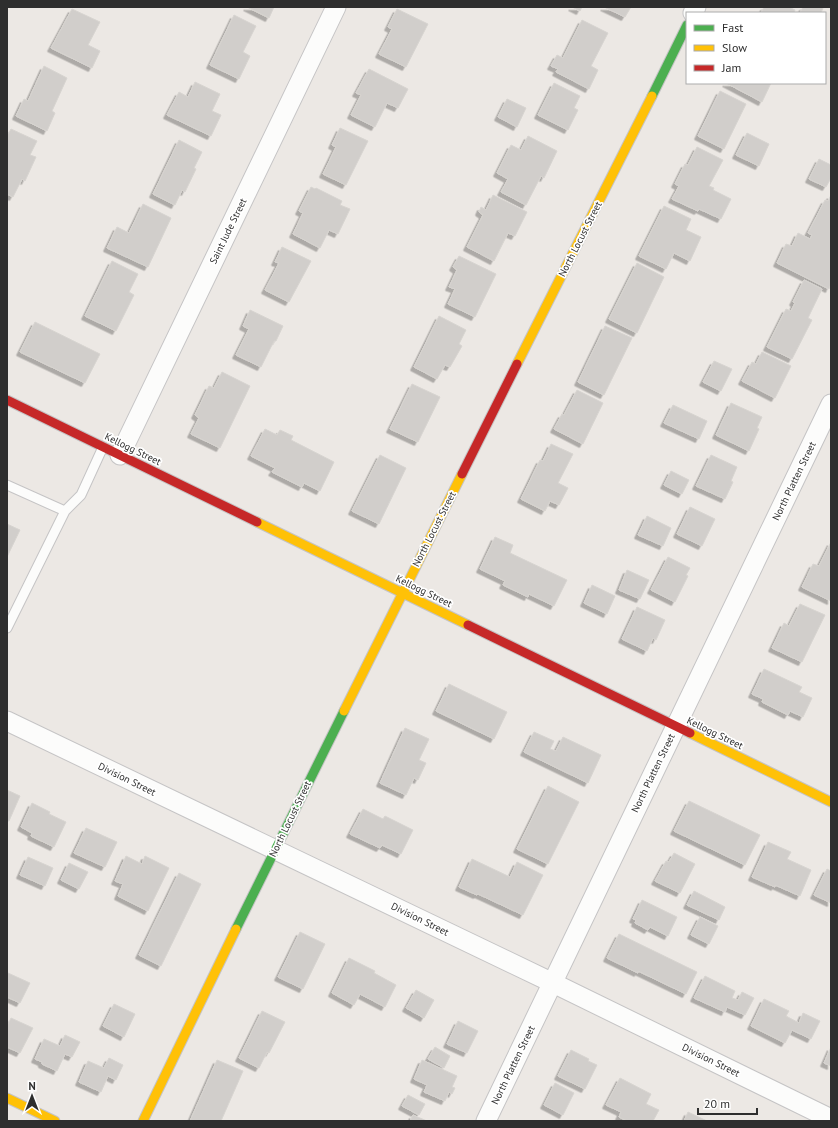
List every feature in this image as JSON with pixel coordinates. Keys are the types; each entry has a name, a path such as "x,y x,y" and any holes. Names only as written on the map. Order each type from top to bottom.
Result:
{"street":[{"name":"Saint Jude Street","path":"120,455 336,7"},
{"name":"North Locust Street","path":"143,1121 274,849 686,27"},
{"name":"Kellogg Street","path":"7,400 831,802"},
{"name":"North Platten Street","path":"486,1121 831,404"},
{"name":"Division Street","path":"7,721 553,983 831,1119"},
{"path":"7,1098 55,1121"}],"lane":[{"path":"7,628 65,510 81,495 103,447"},
{"path":"7,485 65,510"}],"building":[{"path":"247,7 274,7 269,18"},
{"path":"572,7 582,7 580,11"},
{"path":"604,7 631,7 625,17"},
{"path":"764,7 789,7 795,10 794,12 762,12"},
{"path":"803,7 823,8 821,12 800,12"},
{"path":"72,9 100,22 88,45 100,51 92,68 51,48"},
{"path":"397,9 428,24 406,67 379,54 392,29 388,27"},
{"path":"234,15 256,26 243,52 250,56 239,79 210,65"},
{"path":"582,20 608,33 591,66 598,70 589,89 556,72 558,69 551,66 557,55 563,58"},
{"path":"44,66 67,78 52,111 55,113 47,131 16,116 24,99 28,101"},
{"path":"369,69 408,89 398,108 387,103 375,127 351,115 361,95 356,93"},
{"path":"195,82 220,94 212,111 221,115 211,136 167,115 179,92 188,97"},
{"path":"554,83 580,96 574,108 578,110 568,130 538,115"},
{"path":"728,84 771,84 762,102"},
{"path":"720,91 746,104 724,149 698,136"},
{"path":"507,99 526,108 517,127 498,117"},
{"path":"340,128 368,141 346,185 323,174 336,147 332,145"},
{"path":"11,129 37,141 30,155 36,157 25,181 22,179 13,197 7,194 7,136"},
{"path":"747,133 769,144 759,166 736,155"},
{"path":"528,136 557,151 544,178 541,176 526,205 501,192 508,179 497,173 511,145 521,150"},
{"path":"179,140 202,152 185,192 182,190 175,205 153,194"},
{"path":"697,147 723,160 709,186 714,188 713,190 731,199 721,219 699,209 698,211 672,199 679,186 675,184 685,164 688,165"},
{"path":"819,159 831,165 831,178 826,187 809,179"},
{"path":"311,187 342,201 340,205 350,209 338,234 329,230 320,248 293,234 303,213 299,211"},
{"path":"493,195 527,212 515,236 508,233 494,261 467,247 483,215 479,212 481,207 486,210"},
{"path":"831,195 831,284 829,289 777,263 786,244 792,246 798,233 810,239 812,235 808,233 825,200 828,201"},
{"path":"143,204 171,218 148,267 107,248 117,227 129,233"},
{"path":"664,206 691,219 686,230 701,237 690,261 674,253 666,269 639,256"},
{"path":"282,247 311,261 289,302 265,290 279,263 275,262"},
{"path":"459,256 496,274 475,317 448,304 455,289 449,287 457,270 453,267"},
{"path":"112,261 138,274 129,292 134,295 116,331 85,316"},
{"path":"637,263 664,277 637,333 609,319"},
{"path":"804,280 822,289 808,318 812,320 792,359 767,347 786,309 791,311 795,303 793,302"},
{"path":"250,310 283,326 261,367 236,355 249,329 243,326"},
{"path":"439,316 466,330 459,344 462,346 450,367 445,365 437,379 414,367"},
{"path":"35,322 100,354 85,383 20,352"},
{"path":"605,326 632,338 604,395 578,382"},
{"path":"762,352 791,366 775,398 742,381 752,362 756,364"},
{"path":"714,361 732,369 721,391 703,382"},
{"path":"222,372 250,386 220,448 191,434 199,418 195,415 209,386 214,388"},
{"path":"412,384 440,397 418,442 390,429"},
{"path":"577,390 603,403 583,444 554,429 562,414 564,415"},
{"path":"731,403 762,417 757,428 759,429 749,451 716,435"},
{"path":"673,405 707,421 699,439 664,423"},
{"path":"265,429 277,435 280,430 293,436 291,440 334,462 320,491 304,483 302,487 272,472 275,468 251,456"},
{"path":"551,444 573,454 558,483 568,488 559,505 550,501 545,511 521,499 540,460 543,461"},
{"path":"380,455 406,468 379,524 352,511"},
{"path":"711,455 737,467 731,481 733,482 725,499 696,486"},
{"path":"671,471 689,480 682,494 664,485"},
{"path":"690,507 715,519 702,546 677,534"},
{"path":"647,516 671,528 663,546 638,535"},
{"path":"7,524 20,530 7,557"},
{"path":"495,537 513,545 510,553 567,580 554,606 529,594 528,597 503,585 505,581 480,569"},
{"path":"831,542 831,601 802,587 813,564 819,566"},
{"path":"668,557 690,568 686,575 688,576 675,602 651,590"},
{"path":"627,570 649,580 640,599 619,590"},
{"path":"592,585 615,596 607,614 584,603"},
{"path":"800,604 825,615 802,662 772,648 784,623 789,626"},
{"path":"637,607 665,620 656,640 653,638 647,651 622,639"},
{"path":"764,669 802,687 799,692 812,698 803,717 790,711 788,715 762,702 763,699 752,694"},
{"path":"449,684 507,712 494,739 436,711"},
{"path":"405,728 429,739 419,760 426,763 418,780 414,778 406,795 380,783"},
{"path":"534,732 554,741 550,749 556,751 563,737 601,755 588,783 524,752"},
{"path":"548,786 579,802 548,864 517,849"},
{"path":"7,790 20,796 9,821 7,821"},
{"path":"689,801 760,835 745,865 674,831"},
{"path":"32,803 50,812 49,814 66,822 54,847 31,836 32,833 21,827"},
{"path":"363,809 383,819 385,816 413,830 401,854 382,845 380,848 350,834"},
{"path":"86,828 117,842 105,867 74,853"},
{"path":"768,842 791,852 787,859 811,870 800,896 752,877"},
{"path":"674,853 695,864 680,893 655,881 666,861 669,862"},
{"path":"126,856 142,864 145,856 169,868 148,911 118,896 123,884 115,881"},
{"path":"28,857 53,868 45,886 20,875"},
{"path":"472,859 510,877 517,862 543,875 523,915 478,894 477,895 459,887"},
{"path":"69,863 88,872 79,889 61,880"},
{"path":"827,869 831,871 831,903 814,895"},
{"path":"179,873 201,884 161,966 139,955"},
{"path":"694,891 725,907 719,920 687,905"},
{"path":"642,900 677,917 668,936 650,927 648,930 635,923 636,920 633,919"},
{"path":"700,917 718,926 709,944 691,935"},
{"path":"300,932 325,944 303,989 278,977"},
{"path":"619,934 697,972 686,994 607,958"},
{"path":"349,958 375,971 374,973 396,985 385,1007 360,994 354,1005 332,993"},
{"path":"8,973 30,983 20,1003 7,997"},
{"path":"705,976 735,991 732,998 738,1000 742,992 754,998 745,1015 727,1007 725,1012 694,998"},
{"path":"416,990 434,1000 424,1018 406,1008"},
{"path":"764,999 789,1011 786,1016 799,1023 803,1013 820,1021 811,1039 792,1030 785,1043 751,1026"},
{"path":"114,1004 135,1014 124,1037 103,1026"},
{"path":"262,1011 285,1022 269,1053 267,1052 259,1068 239,1058"},
{"path":"11,1018 33,1028 20,1053 7,1047 7,1026"},
{"path":"458,1021 478,1031 467,1053 447,1044"},
{"path":"65,1035 80,1042 72,1057 65,1054 57,1071 35,1059 44,1039 60,1046"},
{"path":"435,1047 450,1056 444,1068 428,1059"},
{"path":"831,1047 831,1066 824,1063"},
{"path":"571,1050 597,1065 585,1089 558,1076"},
{"path":"109,1058 123,1065 116,1080 108,1076 101,1092 79,1082 88,1061 104,1068"},
{"path":"217,1060 243,1071 221,1121 190,1121"},
{"path":"422,1060 457,1076 452,1087 455,1088 452,1094 449,1092 445,1101 424,1092 427,1085 414,1079"},
{"path":"620,1078 651,1094 646,1104 659,1110 653,1121 627,1121 619,1117 621,1112 606,1105"},
{"path":"555,1083 574,1093 563,1115 544,1105"},
{"path":"408,1095 425,1104 419,1115 402,1106"},
{"path":"688,1112 707,1121 684,1121"},
{"path":"413,1115 427,1121 410,1121"}],"traffic: fast":[{"path":"652,96 686,27"},
{"path":"236,929 344,711"}],"traffic: slow":[{"path":"517,364 652,96"},
{"path":"344,711 462,474"},
{"path":"257,522 468,625"},
{"path":"690,733 831,802"},
{"path":"143,1121 236,929"},
{"path":"7,1098 55,1121"}],"traffic: jam":[{"path":"462,474 517,364"},
{"path":"7,400 257,522"},
{"path":"468,625 690,733"}]}
